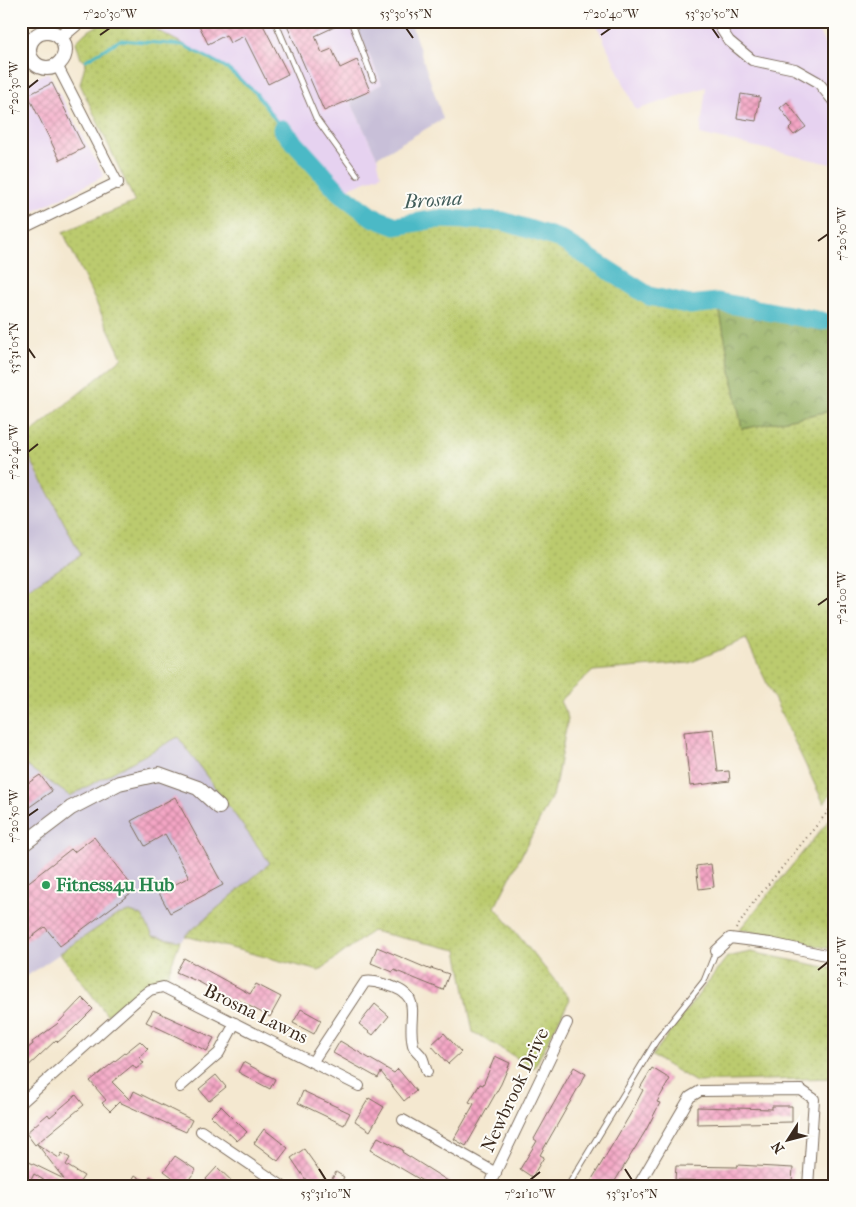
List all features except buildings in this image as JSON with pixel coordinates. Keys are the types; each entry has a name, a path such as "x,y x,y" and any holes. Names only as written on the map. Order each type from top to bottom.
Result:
{"street":[{"path":"60,37 79,21"},
{"path":"716,21 729,42 752,60 795,69 818,82 835,103"},
{"path":"52,32 60,37 64,44 65,52 57,65 50,68 41,67 25,53 37,34 52,32"},
{"path":"21,229 118,183 57,65"},
{"path":"21,846 79,804 119,784 158,774 198,788 219,807"},
{"path":"716,952 730,938 770,943 835,957"},
{"path":"313,1061 364,982 370,980 395,987 409,997 413,1003 411,1030 413,1047 422,1057 427,1072"},
{"name":"Brosna Lawns","path":"21,1103 137,1000 150,990 163,987 313,1061 359,1086"},
{"name":"Newbrook Drive","path":"489,1186 567,1022"},
{"path":"180,1087 218,1053 235,1023"},
{"path":"638,1186 690,1097 700,1091 792,1090 801,1090 814,1099 808,1186"},
{"name":"Newbrook Drive","path":"403,1120 496,1173"},
{"path":"201,1132 282,1186"}],"lane":[{"path":"275,21 316,118 357,175"},
{"path":"351,21 373,79"},
{"path":"568,1186 656,1040 704,981 716,952"}],"path":[{"path":"730,938 753,903 835,803"}],"shaded area":[{"path":"140,21 354,21 382,84 350,100 377,157 381,175 339,192 282,129 256,93 224,66"},
{"path":"354,21 410,21 443,119 377,157 350,100 382,84"},
{"path":"595,21 814,21 835,67 835,165 700,134 706,87 636,110"},
{"path":"48,72 104,176 21,218 21,85"},
{"path":"21,443 81,555 21,593"},
{"path":"178,737 270,863 180,941 153,936 142,916 130,912 117,915 21,980 21,761 70,796"}],"green space":[{"path":"105,21 140,21 224,66 256,93 282,129 339,192 372,217 396,226 436,219 503,221 560,239 649,296 690,305 718,302 742,429 835,410 835,655 832,694 835,786 824,804 746,639 689,663 593,671 560,701 568,718 554,792 495,907 570,999 534,1068 473,1032 457,950 372,931 319,971 185,936 270,863 178,737 70,796 21,762 21,593 81,555 21,441 122,358 63,232 135,202 80,84 86,61 81,59 76,42 85,33"},
{"path":"718,302 835,324 835,410 742,429"},
{"path":"835,813 835,950 740,929"},
{"path":"130,912 142,916 153,936 180,941 165,982 141,991 107,1015 60,953 117,915"},
{"path":"751,952 835,969 835,1078 696,1082 652,1056 727,957"}],"waterway":[{"name":"Brosna","path":"86,60 120,40 183,45 224,66 256,93 282,129"},
{"name":"Brosna","path":"21,78 28,83"},
{"name":"Brosna","path":"282,129 339,192 372,217 396,226 436,219 503,221 560,239 649,296 690,305 718,302 822,321"},
{"name":"Brosna","path":"822,321 835,313"},
{"path":"822,321 835,324"}],"place":[{"name":"Fitness4u Hub","path":"46,885"}]}
